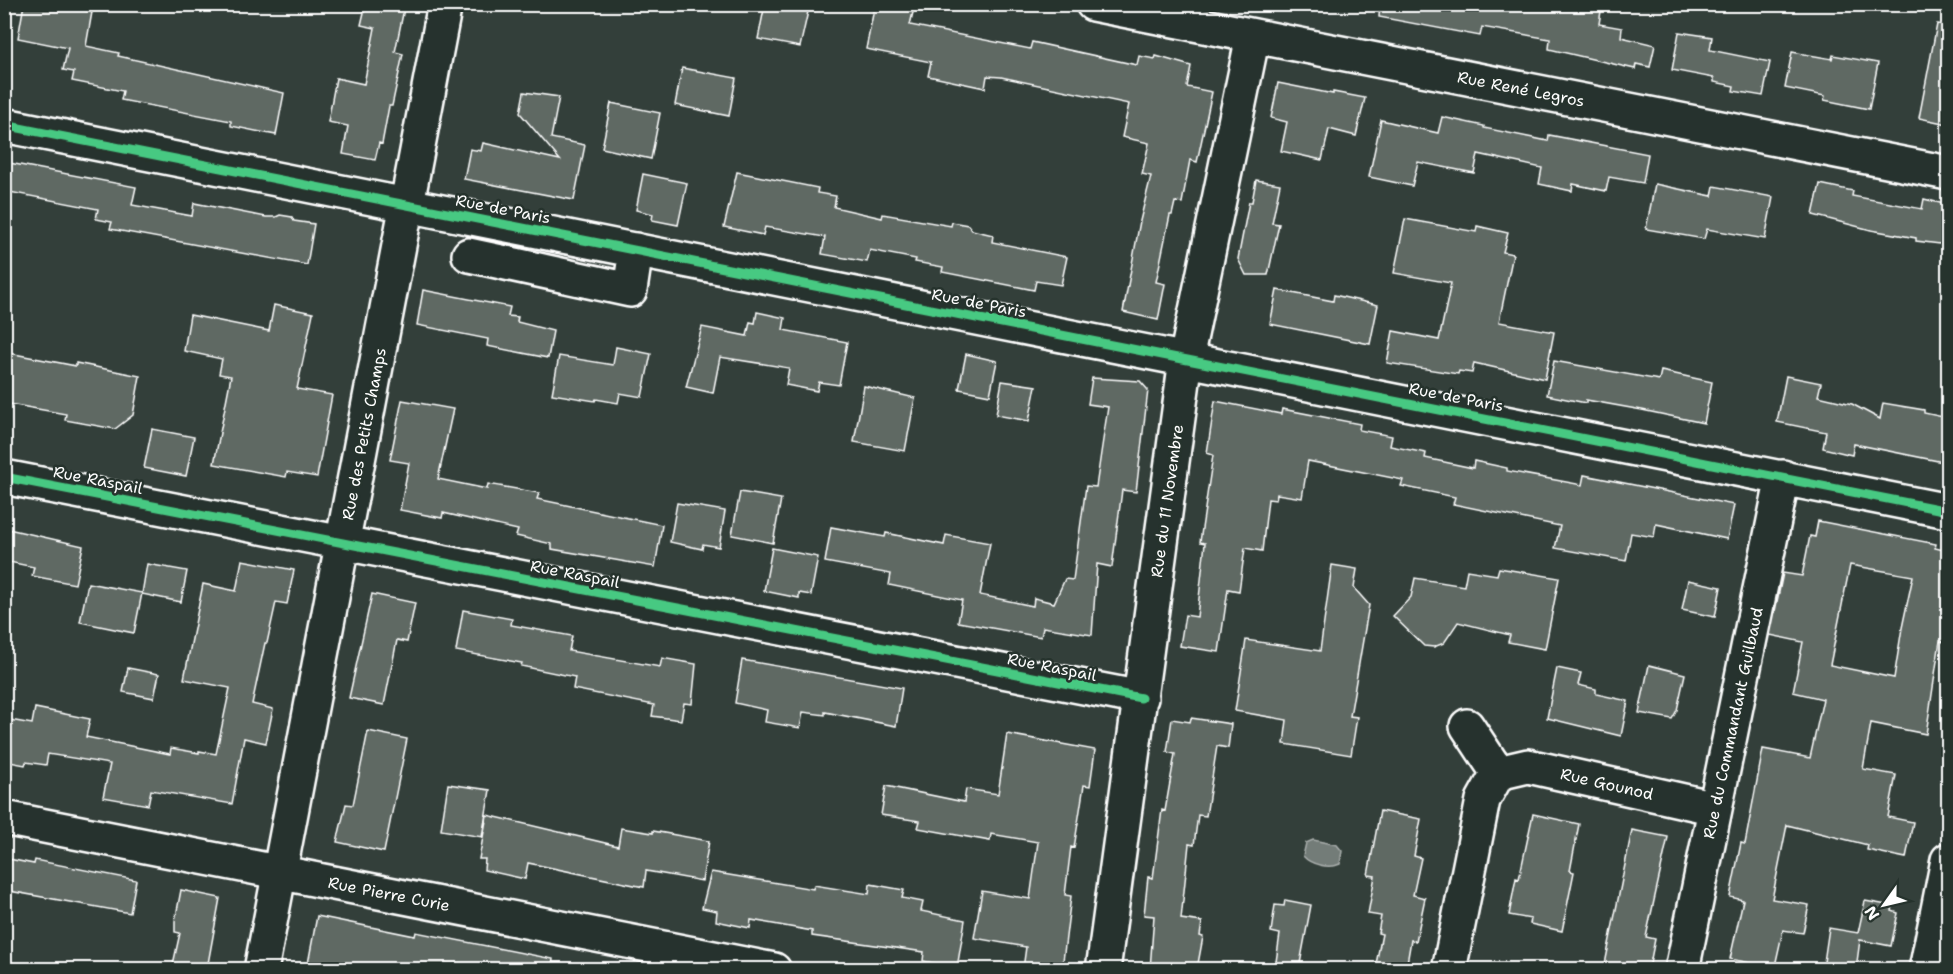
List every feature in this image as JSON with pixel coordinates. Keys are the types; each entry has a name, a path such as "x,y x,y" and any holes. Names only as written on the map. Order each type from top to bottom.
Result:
{"street":[{"name":"Rue des Petits Champs","path":"261,969 446,4"},
{"name":"Rue René Legros","path":"1093,4 1948,173"},
{"name":"Rue du 11 Novembre","path":"1103,969 1186,359 1253,36"},
{"name":"Rue de Paris","path":"4,125 1948,511"},
{"path":"469,255 630,290 636,250"},
{"name":"Rue Raspail","path":"4,477 1141,698"},
{"name":"Rue du Commandant Guilbaud","path":"1682,969 1783,477"},
{"path":"1449,969 1483,800 1498,773 1467,726"},
{"name":"Rue Gounod","path":"1498,773 1528,766 1715,808"},
{"name":"Rue Pierre Curie","path":"4,818 774,969"},
{"path":"1926,969 1948,860"}],"shaded area":[{"path":"1313,840 1337,845 1342,851 1340,864 1326,866 1306,859 1303,856 1306,843"}],"building":[{"path":"24,4 53,4 92,12 86,46 119,53 118,56 284,93 276,135 231,126 231,121 121,100 123,91 72,81 74,72 63,70 68,48 18,38"},
{"path":"366,4 405,4 395,52 403,54 392,106 389,106 382,144 379,143 375,160 343,154 348,126 328,122 336,78 364,84 375,28 361,25"},
{"path":"765,4 793,4 809,7 800,47 758,39"},
{"path":"875,4 915,4 910,25 1030,49 1032,42 1137,65 1139,56 1155,59 1156,56 1191,66 1187,87 1212,92 1197,162 1190,160 1182,203 1175,202 1172,215 1170,215 1156,282 1165,284 1158,320 1123,312 1151,176 1142,174 1149,143 1122,137 1129,104 1001,77 987,76 985,88 928,76 931,62 866,49"},
{"path":"1380,4 1569,4 1601,11 1599,24 1622,28 1621,37 1655,45 1650,67 1636,64 1635,69 1549,49 1550,39 1482,27 1480,36 1379,17"},
{"path":"1937,24 1948,25 1948,124 1919,118"},
{"path":"1679,32 1712,37 1710,50 1770,62 1763,96 1733,91 1734,86 1714,82 1714,78 1672,70"},
{"path":"1792,52 1832,59 1833,55 1878,63 1869,109 1824,100 1825,96 1785,88"},
{"path":"682,68 736,78 729,116 675,105"},
{"path":"1278,83 1365,98 1356,136 1329,129 1322,160 1281,151 1287,122 1271,118"},
{"path":"524,92 559,97 551,138 585,145 574,200 464,179 470,149 481,151 483,143 560,160 520,113"},
{"path":"611,103 660,113 651,159 602,148"},
{"path":"1442,117 1548,141 1549,135 1648,154 1643,183 1609,177 1606,191 1573,184 1572,191 1539,184 1542,168 1478,154 1474,173 1418,162 1412,186 1369,177 1381,120 1438,133"},
{"path":"4,162 136,187 132,205 192,216 194,203 266,217 280,215 292,217 294,221 314,224 307,265 110,229 112,222 96,219 98,209 4,191"},
{"path":"737,172 818,188 817,193 836,196 834,207 882,218 883,214 951,226 952,222 968,225 972,230 993,235 992,242 1067,257 1061,285 1036,281 1034,290 942,272 943,267 870,250 867,262 822,254 825,237 765,227 763,235 724,227"},
{"path":"643,174 687,183 678,225 652,220 653,214 636,210"},
{"path":"1256,180 1280,184 1272,223 1279,224 1268,275 1246,275 1238,259 1249,202 1252,202"},
{"path":"1655,184 1712,196 1714,186 1773,197 1765,239 1707,229 1704,239 1646,229"},
{"path":"1820,184 1853,191 1852,196 1922,209 1924,199 1948,205 1948,245 1916,241 1916,238 1871,230 1813,215"},
{"path":"1405,219 1476,232 1477,226 1508,233 1503,252 1513,254 1499,322 1554,332 1545,379 1474,363 1472,373 1459,371 1458,374 1387,363 1393,331 1439,340 1451,283 1394,273"},
{"path":"423,290 510,307 508,316 518,317 517,322 553,331 548,358 487,346 488,339 417,325"},
{"path":"1277,290 1333,301 1334,295 1378,305 1370,344 1270,324"},
{"path":"274,305 313,313 297,389 332,395 317,477 287,472 286,477 214,464 231,376 219,374 222,359 184,351 190,315 269,331"},
{"path":"757,312 785,318 783,330 847,342 839,385 819,382 817,391 786,385 789,368 720,357 713,393 686,387 702,327 747,336 750,322 755,323"},
{"path":"616,347 651,354 642,397 620,393 618,403 552,394 559,356 613,365"},
{"path":"4,352 140,376 133,415 115,429 65,420 66,414 4,403"},
{"path":"966,354 997,361 990,395 959,389"},
{"path":"1554,361 1659,380 1661,371 1712,382 1704,423 1586,400 1586,403 1547,395"},
{"path":"1786,376 1821,383 1818,396 1852,404 1880,419 1883,403 1924,410 1924,413 1948,418 1948,463 1854,444 1852,455 1823,448 1826,432 1777,422"},
{"path":"1092,378 1140,381 1148,390 1136,492 1122,490 1112,567 1097,564 1092,635 1043,627 1041,637 958,622 962,600 889,585 891,574 825,562 831,527 885,537 886,533 944,545 946,535 990,543 980,595 1033,606 1034,598 1054,603 1065,579 1073,580 1086,486 1096,487 1108,407 1088,404"},
{"path":"1002,381 1036,386 1029,421 996,415"},
{"path":"864,386 915,398 905,451 854,442"},
{"path":"402,400 453,409 438,479 487,489 488,484 539,493 537,499 662,525 655,567 552,549 552,544 516,536 518,530 443,513 442,518 400,510 409,463 390,460"},
{"path":"1215,401 1281,414 1282,409 1360,424 1359,430 1392,436 1390,446 1426,453 1425,458 1473,468 1474,461 1507,468 1507,471 1582,485 1584,475 1734,505 1727,539 1656,524 1654,537 1631,533 1626,561 1555,548 1560,526 1453,504 1455,497 1401,486 1403,480 1308,461 1302,498 1277,494 1276,500 1268,499 1262,551 1245,548 1239,591 1228,589 1219,652 1180,646 1185,615 1197,617 1205,543 1200,542 1213,455 1207,453"},
{"path":"152,429 194,437 186,476 144,468"},
{"path":"740,492 781,499 773,543 732,535"},
{"path":"677,503 725,511 719,547 703,544 702,549 670,542"},
{"path":"1818,521 1936,544 1935,548 1948,551 1948,643 1940,641 1926,734 1871,723 1863,769 1896,775 1888,817 1913,822 1906,858 1867,850 1868,845 1787,825 1772,899 1809,905 1803,933 1783,930 1775,966 1770,967 1730,959 1743,900 1730,897 1741,843 1745,844 1763,749 1810,758 1823,699 1793,692 1803,642 1770,635 1783,573 1802,576 1810,536 1815,537","holes":["1850,565 1913,576 1894,678 1830,665"]},
{"path":"4,528 83,546 75,584 32,576 34,567 4,561"},
{"path":"772,548 818,557 811,595 799,593 799,598 764,591"},
{"path":"242,560 294,570 287,604 276,602 252,704 273,709 266,743 244,738 232,804 151,790 148,805 103,797 110,764 48,754 46,765 26,762 25,765 4,761 4,719 32,724 35,708 90,719 86,737 170,754 171,748 216,754 230,688 184,679 203,584 236,591"},
{"path":"147,564 187,571 181,602 142,594"},
{"path":"1332,565 1357,569 1354,588 1369,605 1350,716 1357,717 1351,755 1284,744 1287,720 1235,711 1246,640 1320,651"},
{"path":"1499,568 1559,578 1545,649 1508,642 1510,635 1458,622 1444,643 1434,647 1424,646 1393,616 1411,597 1415,578 1464,586 1467,570 1497,575"},
{"path":"1688,580 1721,587 1715,617 1682,610"},
{"path":"88,583 142,593 134,633 80,622"},
{"path":"372,594 415,603 407,642 397,640 384,705 349,698"},
{"path":"463,610 512,619 511,625 572,636 569,651 660,667 662,658 696,664 692,704 684,703 681,720 652,716 654,705 573,689 575,677 521,666 522,663 456,651"},
{"path":"742,660 902,688 896,726 825,712 825,715 803,712 800,728 765,722 767,710 735,703"},
{"path":"1649,665 1685,674 1677,710 1672,719 1639,713"},
{"path":"128,668 159,674 154,698 123,692"},
{"path":"1557,668 1581,673 1578,685 1596,689 1596,694 1628,701 1621,736 1547,718"},
{"path":"1191,718 1231,724 1228,748 1217,746 1206,816 1198,815 1194,845 1189,844 1181,919 1202,922 1200,936 1203,937 1197,969 1150,969 1154,916 1144,915 1148,877 1153,878 1162,810 1165,811 1175,754 1167,752 1172,719 1190,722"},
{"path":"368,731 407,739 384,852 337,842 346,804 353,805"},
{"path":"1007,734 1095,750 1090,786 1084,785 1074,848 1071,847 1065,895 1071,896 1062,969 1023,969 1026,947 974,938 982,891 1030,899 1038,842 991,834 990,841 918,828 920,821 881,815 886,786 964,802 966,789 998,794"},
{"path":"448,784 490,790 482,837 441,830"},
{"path":"1380,811 1421,819 1414,856 1421,858 1413,895 1425,898 1416,941 1411,940 1406,969 1375,969 1382,934 1378,933 1381,916 1368,914 1375,876 1368,875"},
{"path":"1533,814 1579,824 1570,871 1574,872 1562,931 1530,924 1531,919 1509,915"},
{"path":"487,815 618,846 621,828 709,841 702,881 646,871 644,887 528,863 525,879 484,870 485,859 479,859"},
{"path":"1632,830 1668,837 1646,937 1655,939 1649,969 1604,969"},
{"path":"4,858 34,864 35,860 136,880 130,913 4,890"},
{"path":"711,872 813,889 814,885 869,894 870,884 904,890 902,898 923,902 921,911 965,920 957,968 923,961 924,952 812,936 812,931 751,920 750,928 716,921 717,911 702,908"},
{"path":"181,890 220,898 207,969 172,969 180,933 175,932 175,921"},
{"path":"1285,900 1311,905 1299,969 1275,969 1280,934 1271,932 1275,905 1284,906"},
{"path":"1865,901 1893,906 1892,911 1898,913 1891,946 1860,940 1856,969 1823,969 1829,928 1858,933"},
{"path":"317,916 415,936 416,932 553,959 552,969 307,969"}],"cycle path":[{"path":"4,125 1948,511"},
{"path":"4,477 1141,698"}]}
